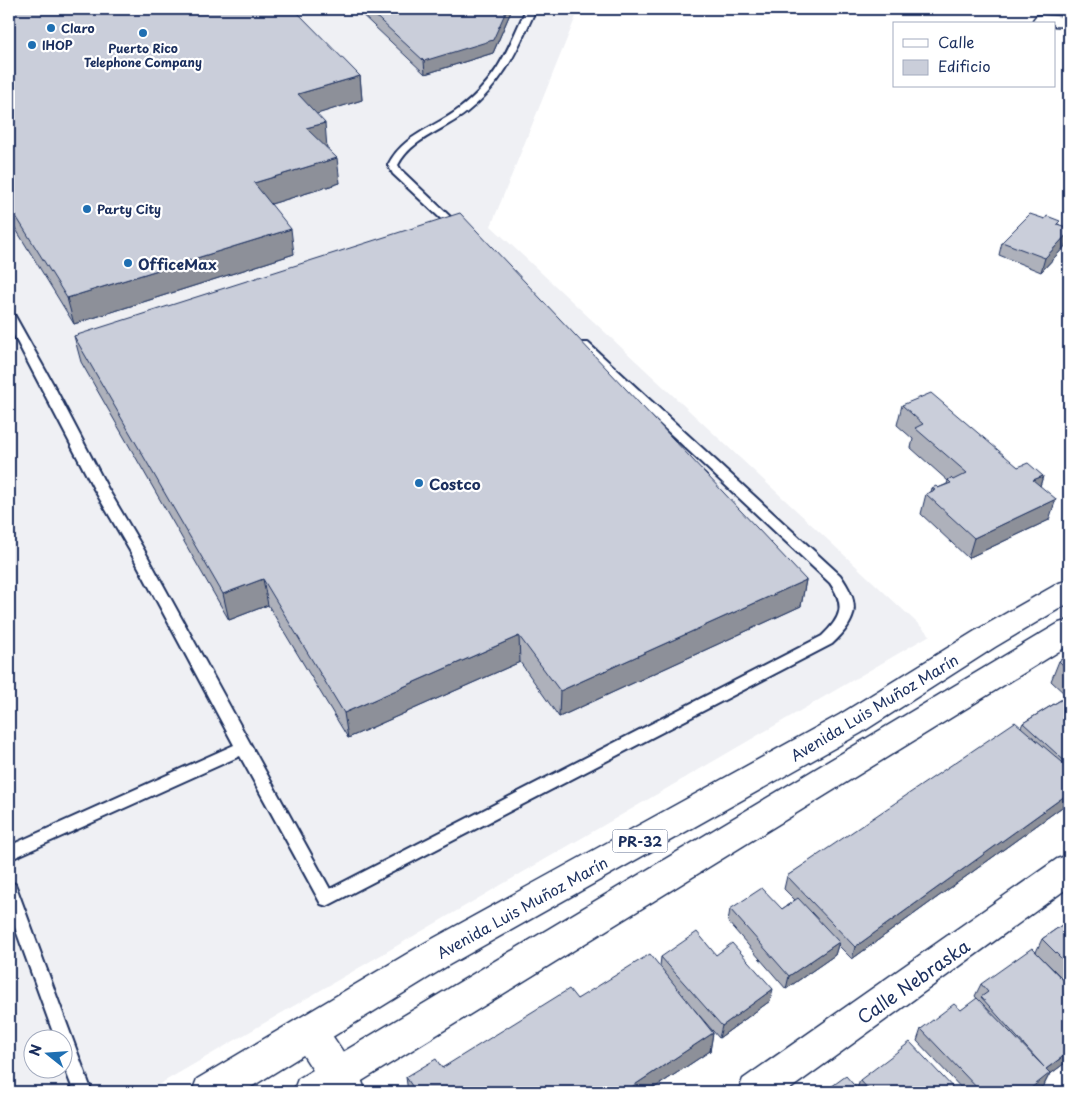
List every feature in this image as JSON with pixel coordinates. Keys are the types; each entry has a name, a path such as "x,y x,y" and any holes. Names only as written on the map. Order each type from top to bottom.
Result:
{"main road":[{"path":"1042,20 1069,22"},
{"name":"Avenida Luis Muñoz Marín","path":"210,1092 437,954 850,724 985,639 1069,590"},
{"name":"PR-32","path":"332,1087 1069,631"},
{"name":"Calle Nebraska","path":"756,1092 1069,869"},
{"path":"309,1032 332,1087"}],"lane":[{"path":"470,240 397,172 393,165 396,156 405,147 461,111 491,85 504,64 531,9"},
{"path":"9,316 47,384 101,489 137,550 243,748 327,899 827,640 842,625 849,607 847,597 835,579 572,335"},
{"path":"9,854 243,748"},
{"path":"9,889 83,1092"}],"shaded area":[{"path":"9,9 579,9 491,226 930,635 146,1092 9,1092"}],"building":[{"path":"9,9 294,9 360,76 298,94 325,123 306,128 337,158 254,183 291,229 67,298 9,205"},
{"path":"368,9 507,9 493,40 424,61"},
{"name":"Costco","path":"460,213 806,580 560,691 519,636 344,713 263,579 223,594 74,336"},
{"path":"1030,214 1045,219 1047,216 1060,221 1057,224 1069,228 1069,232 1045,258 1002,242"},
{"path":"931,393 1018,467 1028,463 1043,476 1033,480 1056,499 974,538 926,494 935,490 932,488 936,486 938,488 951,483 948,480 951,478 953,480 967,473 915,428 923,424 902,405"},
{"path":"1069,654 1069,671 1059,661"},
{"path":"1069,695 1069,765 1023,723"},
{"path":"1015,722 1069,768 1069,793 855,947 787,876"},
{"path":"762,888 782,909 798,898 839,942 789,976 730,909"},
{"path":"1069,920 1069,966 1042,939"},
{"path":"697,932 716,955 732,943 773,989 722,1026 661,957"},
{"path":"1032,948 1069,986 1069,1052 1046,1069 1050,1073 1026,1092 981,1092 921,1029 954,1004 961,1010 977,998 1044,1067 981,997 988,992 981,984"},
{"path":"650,954 713,1033 624,1092 416,1092 406,1077 436,1059 442,1068 569,989 577,999"},
{"path":"910,1042 957,1092 871,1092 860,1080"},
{"path":"846,1076 860,1092 824,1092"}],"place":[{"name":"Claro","path":"51,28"},
{"name":"Puerto Rico Telephone Company","path":"143,33"},
{"name":"IHOP","path":"32,45"},
{"name":"Party City","path":"87,209"},
{"name":"OfficeMax","path":"128,263"},
{"name":"Costco","path":"419,483"}]}
